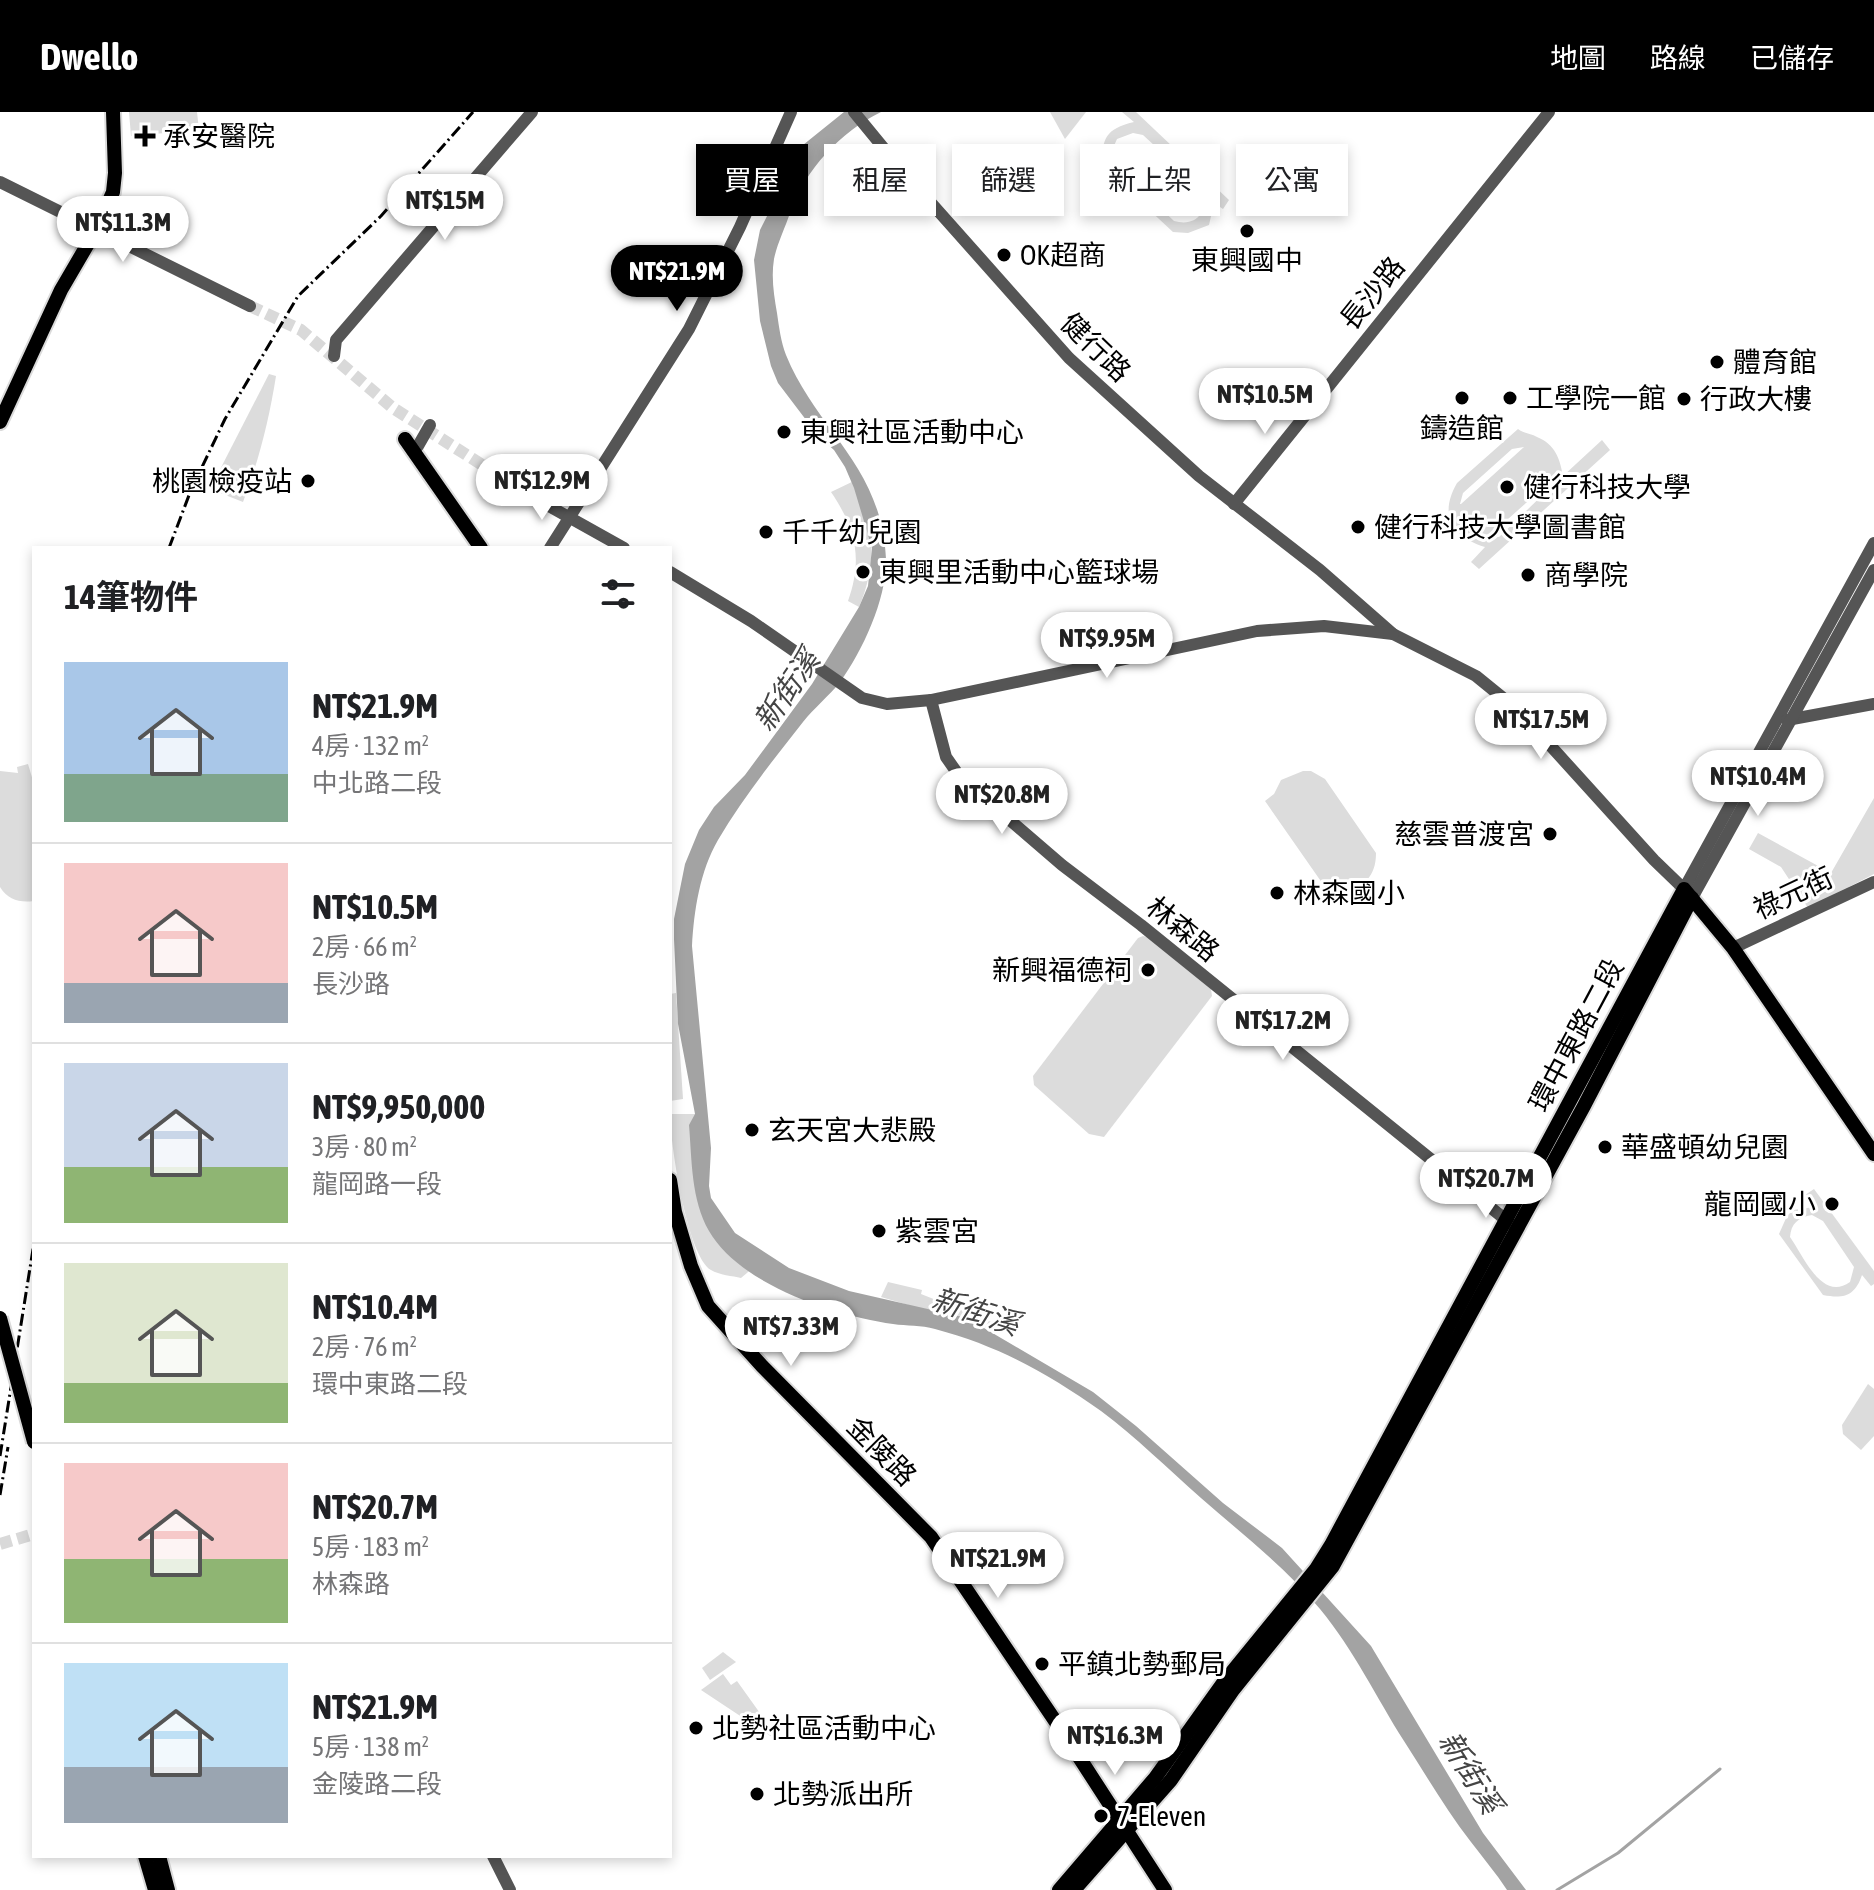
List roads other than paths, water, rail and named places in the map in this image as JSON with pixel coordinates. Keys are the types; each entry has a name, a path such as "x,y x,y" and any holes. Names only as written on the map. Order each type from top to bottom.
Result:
{"main road":[{"path":"0,422 61,290 96,230 113,192 113,112"},
{"path":"411,442 480,546"},
{"path":"1688,893 1733,948 1874,1154"},
{"name":"環中東路二段","path":"1124,1825 1171,1780 1377,1489 1512,1224 1584,1106 1688,893"},
{"name":"金陵路","path":"672,1214 708,1306 762,1366 914,1519 952,1566 1165,1890"},
{"path":"0,1318 32,1435"},
{"path":"1059,1890 1124,1825"},
{"path":"1074,1890 1124,1825"},
{"path":"146,1858 155,1890"},
{"path":"160,1858 168,1890"}],"street":[{"path":"334,356 336,340 532,112"},
{"path":"551,546 689,329 740,227 791,112"},
{"name":"健行路","path":"854,112 1069,358 1199,476 1320,570 1393,634"},
{"name":"長沙路","path":"1234,504 1549,112"},
{"path":"0,182 250,306"},
{"path":"411,442 430,425"},
{"path":"531,496 621,546"},
{"name":"環中東路二段","path":"1688,893 1776,720 1874,543"},
{"name":"環中東路二段","path":"1688,893 1791,719 1874,570"},
{"path":"672,573 817,665 862,698 887,704 931,700 1257,631 1324,626 1393,634 1476,676 1519,711 1654,860 1688,893"},
{"name":"林森路","path":"931,700 946,757 960,777 1062,865 1512,1224"},
{"path":"1776,720 1874,704"},
{"name":"祿元街","path":"1733,948 1874,882"},
{"path":"494,1858 510,1890"}],"waterway":[{"path":"1557,1890 1618,1853 1720,1769"}],"tunnel":[{"path":"250,306 301,330 393,408 531,496"},
{"path":"0,1544 32,1535"}],"railway":[{"path":"170,546 191,490 225,419 298,296 381,216 473,112"},
{"path":"0,1456 32,1256"},
{"path":"0,1495 8,1447"}],"place":[{"name":"承安醫院","path":"145,136"},
{"name":"東興國中","path":"1247,231"},
{"name":"OK超商","path":"1004,255"},
{"name":"體育館","path":"1717,362"},
{"name":"鑄造館","path":"1462,398"},
{"name":"工學院一館","path":"1510,398"},
{"name":"行政大樓","path":"1684,399"},
{"name":"東興社區活動中心","path":"784,432"},
{"name":"桃園檢疫站","path":"308,481"},
{"name":"健行科技大學","path":"1507,487"},
{"name":"健行科技大學圖書館","path":"1358,527"},
{"name":"千千幼兒園","path":"766,532"},
{"name":"東興里活動中心籃球場","path":"863,572"},
{"name":"商學院","path":"1528,575"},
{"name":"慈雲普渡宮","path":"1550,834"},
{"name":"林森國小","path":"1277,893"},
{"name":"新興福德祠","path":"1148,970"},
{"name":"玄天宮大悲殿","path":"752,1130"},
{"name":"華盛頓幼兒園","path":"1605,1147"},
{"name":"龍岡國小","path":"1832,1204"},
{"name":"紫雲宮","path":"879,1231"},
{"name":"平鎮北勢郵局","path":"1042,1664"},
{"name":"北勢社區活動中心","path":"696,1728"},
{"name":"北勢派出所","path":"757,1794"},
{"name":"7-Eleven","path":"1101,1816"}],"water label":[{"name":"新街溪","path":"786,690"},
{"name":"新街溪","path":"976,1311"},
{"name":"新街溪","path":"1471,1772"}]}
